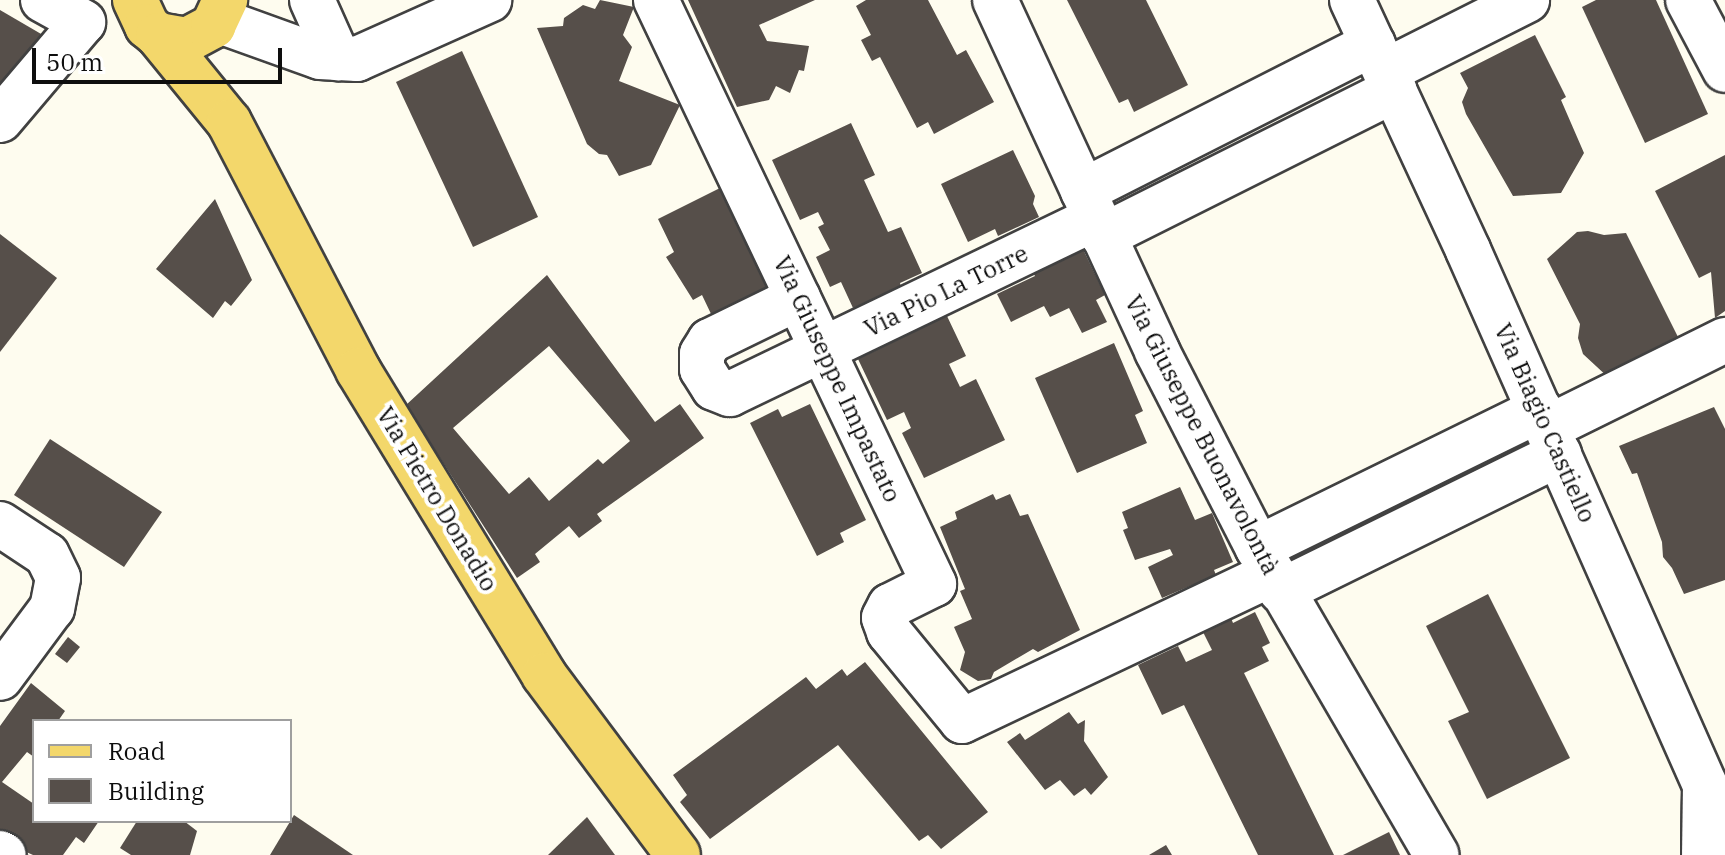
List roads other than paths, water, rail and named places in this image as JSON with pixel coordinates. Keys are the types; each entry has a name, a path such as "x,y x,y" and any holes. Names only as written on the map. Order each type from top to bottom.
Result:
{"main road":[{"path":"143,15 187,40 219,15"},
{"name":"Via Pietro Donadio","path":"143,15 229,122 358,370 536,662 678,855"},
{"name":"Via Pietro Donadio","path":"219,15 229,122"}],"street":[{"path":"43,0 83,22 143,15"},
{"path":"312,0 338,58"},
{"path":"219,15 320,57 357,59 489,0"},
{"name":"Via Giuseppe Impastato","path":"656,0 934,584 890,606 884,618 889,632 962,721 1271,571"},
{"name":"Via Giuseppe Buonavolontà","path":"995,0 1157,351 1271,571 1437,855"},
{"name":"Via Biagio Castiello","path":"1352,0 1549,431 1705,785 1704,855"},
{"name":"Via Pio La Torre","path":"798,298 710,341 702,354 702,369 714,388 730,394 823,350 1527,0"},
{"path":"1688,0 1725,70"},
{"path":"0,120 83,22"},
{"path":"1271,571 1725,340"},
{"path":"0,524 47,555 58,578 52,608 0,678"}]}
